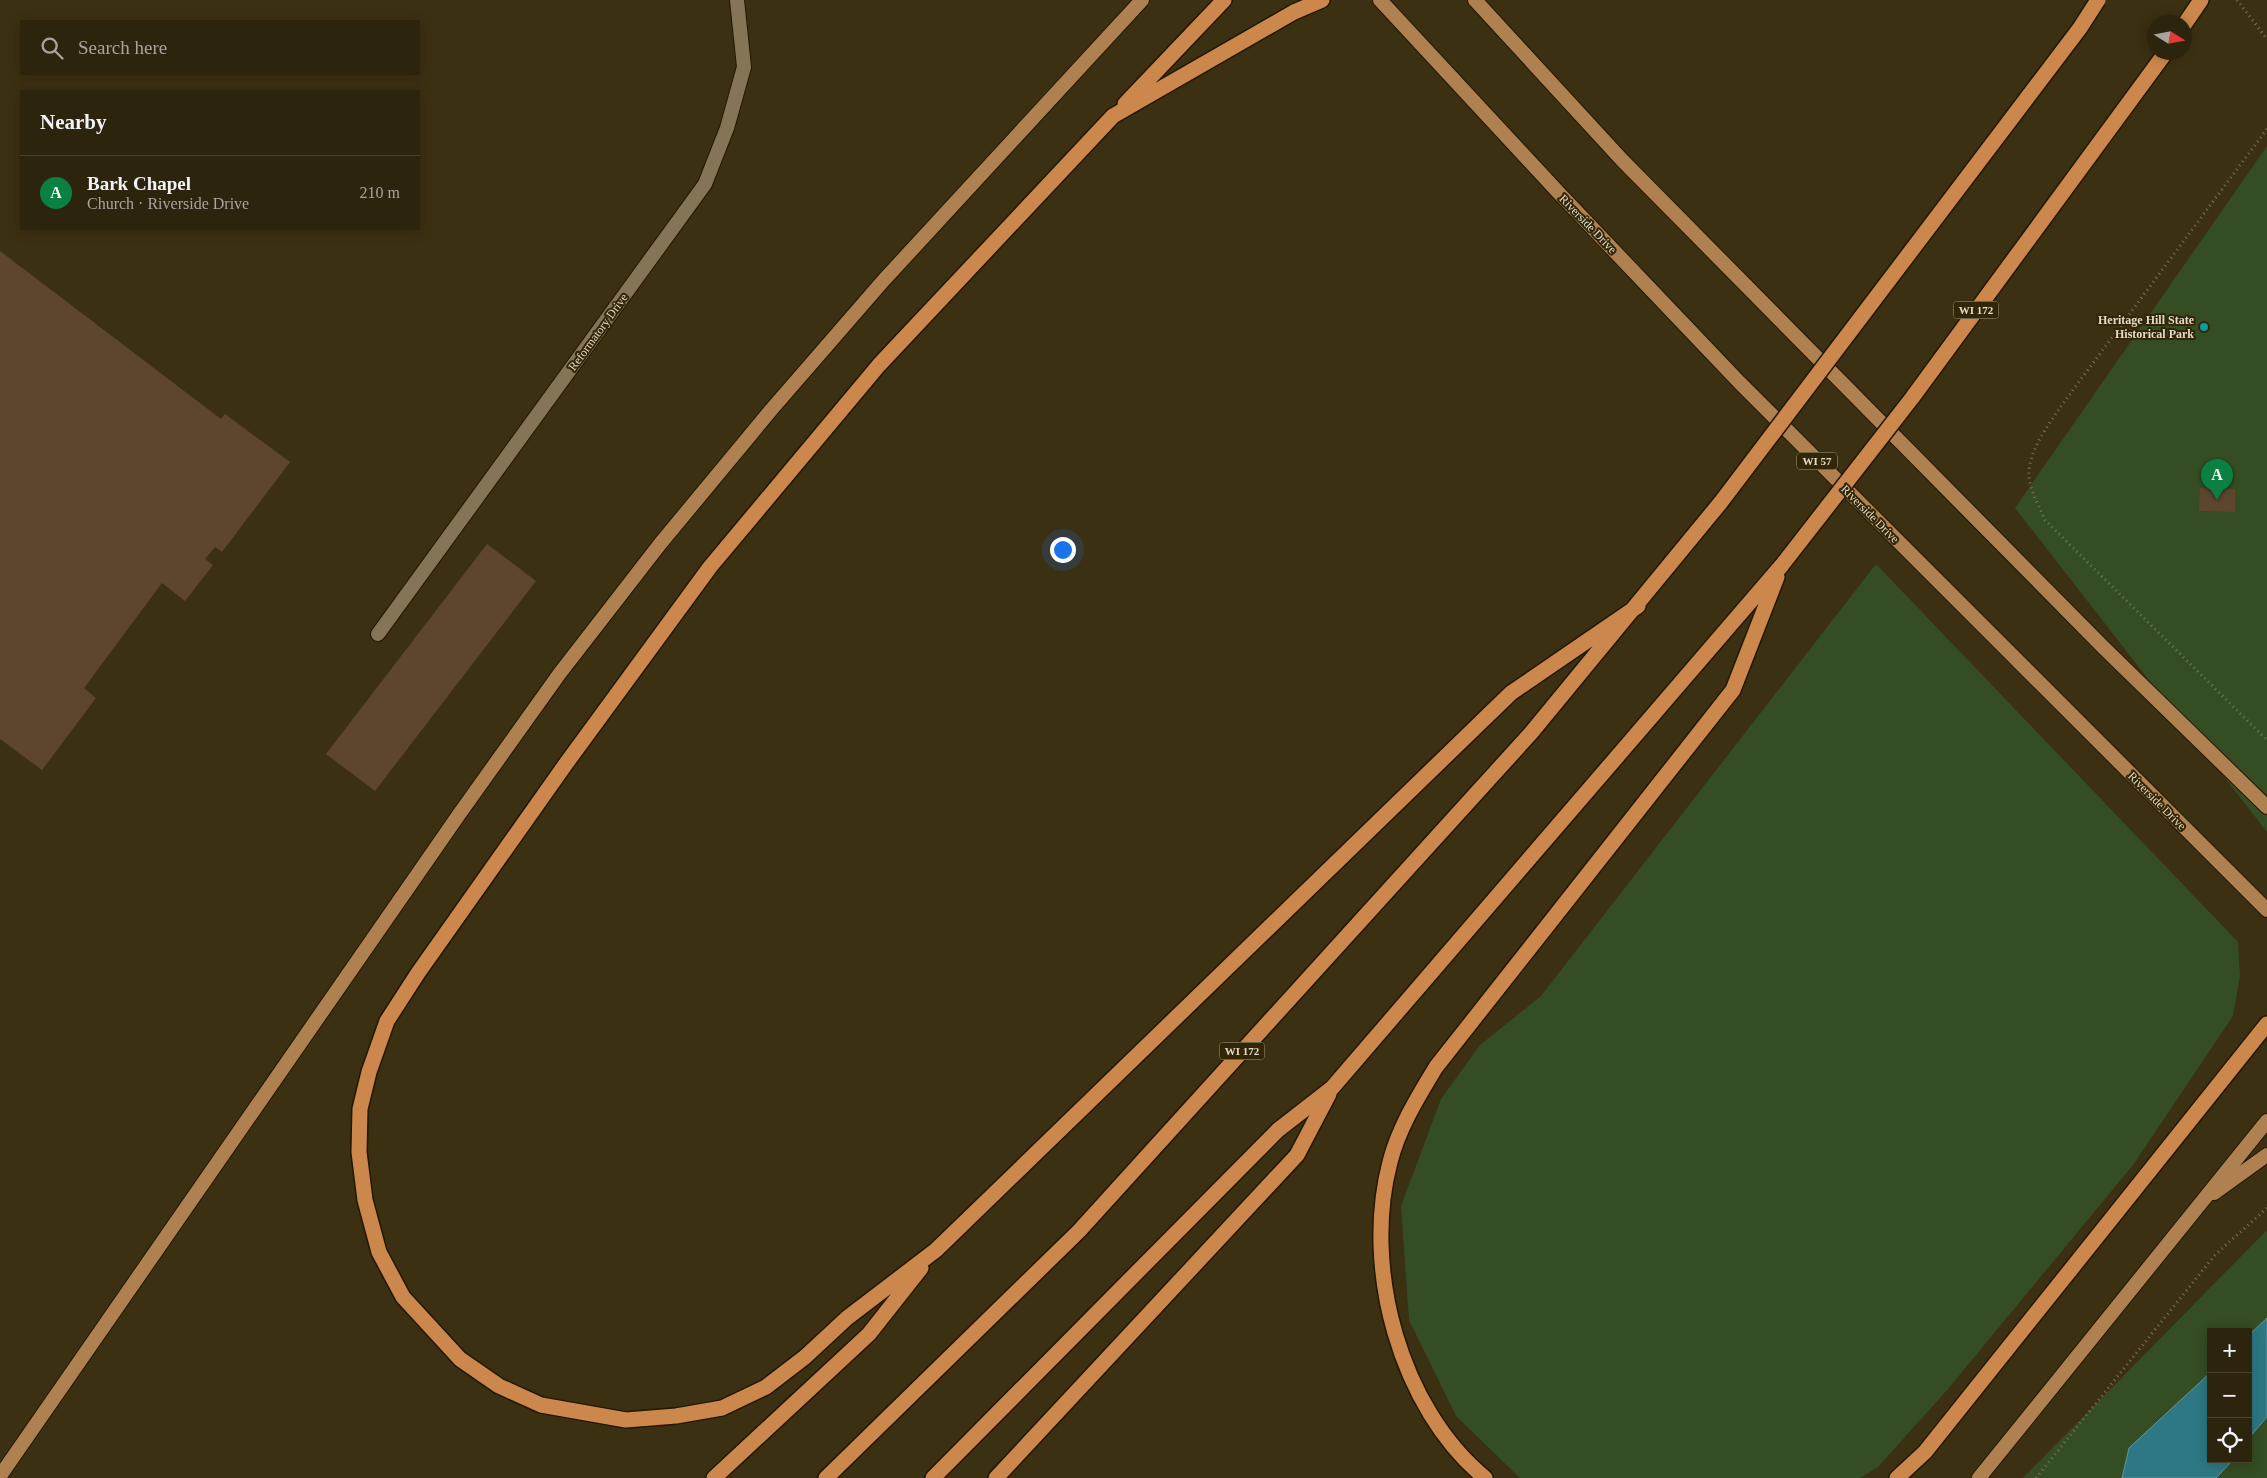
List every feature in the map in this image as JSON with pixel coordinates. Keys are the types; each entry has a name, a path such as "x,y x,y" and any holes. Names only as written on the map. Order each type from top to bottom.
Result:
{"highway":[{"path":"1224,0 879,365 710,567 564,765 392,1013 376,1050 360,1109 359,1152 365,1200 379,1252 403,1297 460,1359 499,1386 540,1405 626,1420 676,1416 722,1408 766,1387 805,1357 847,1318 936,1250 1511,693 1638,606"},
{"path":"1113,116 1294,12 1322,0"},
{"name":"WI 172","path":"826,1478 1079,1231 1531,733 1638,606 1721,502 2074,36 2098,0"},
{"path":"2191,15 2201,0"},
{"name":"WI 172","path":"933,1478 1278,1130 1332,1088 1782,565 1912,398 2160,60"},
{"path":"1485,1478 1473,1468 1421,1400 1402,1356 1386,1303 1381,1248 1382,1205 1390,1162 1410,1108 1436,1067 1733,690 1782,565"},
{"path":"1897,1478 1925,1452 2267,1024"},
{"path":"996,1478 1297,1154 1332,1088"},
{"path":"714,1478 869,1334 936,1250"}],"main road":[{"path":"0,1476 460,813 560,673 660,544 777,402 883,281 1142,0"},
{"name":"Riverside Drive","path":"1380,0 1564,199 1739,382 2267,910"},
{"path":"1475,0 1622,160 2096,640 2267,807"},
{"path":"1979,1478 2267,1121"},
{"path":"2199,1204 2267,1155"}],"street":[{"name":"Reformatory Drive","path":"378,634 705,184 727,128 744,67 737,0"}],"path":[{"path":"2237,0 2267,39"},
{"path":"2267,129 2061,406 2035,450 2029,476 2035,499 2045,520 2267,740"},
{"path":"2036,1478 2214,1255 2267,1208"}],"green space":[{"name":"Heritage Hill State Historical Park","path":"2267,146 2267,832 2015,508"},
{"path":"1876,564 2238,942 2240,976 2233,1016 2133,1165 1948,1389 1878,1467 1860,1478 1520,1478 1456,1416 1409,1320 1401,1206 1441,1099 1480,1045 1541,996"},
{"path":"2267,1230 2267,1478 2023,1478"}],"water":[{"path":"2267,1318 2267,1417 2252,1434 2252,1373 2252,1332"},
{"path":"2207,1376 2207,1463 2230,1463 2216,1478 2122,1478 2129,1448"}],"building":[{"path":"0,251 221,419 225,414 290,462 222,552 215,547 205,559 213,565 185,601 162,583 84,688 96,698 42,770 0,739"},
{"path":"2200,488 2235,489 2235,512 2199,511"},
{"path":"487,544 536,581 375,791 326,754"}],"place":[{"name":"Heritage Hill State Historical Park","path":"2204,327"},
{"name":"Bark Chapel","path":"2217,500"}]}
